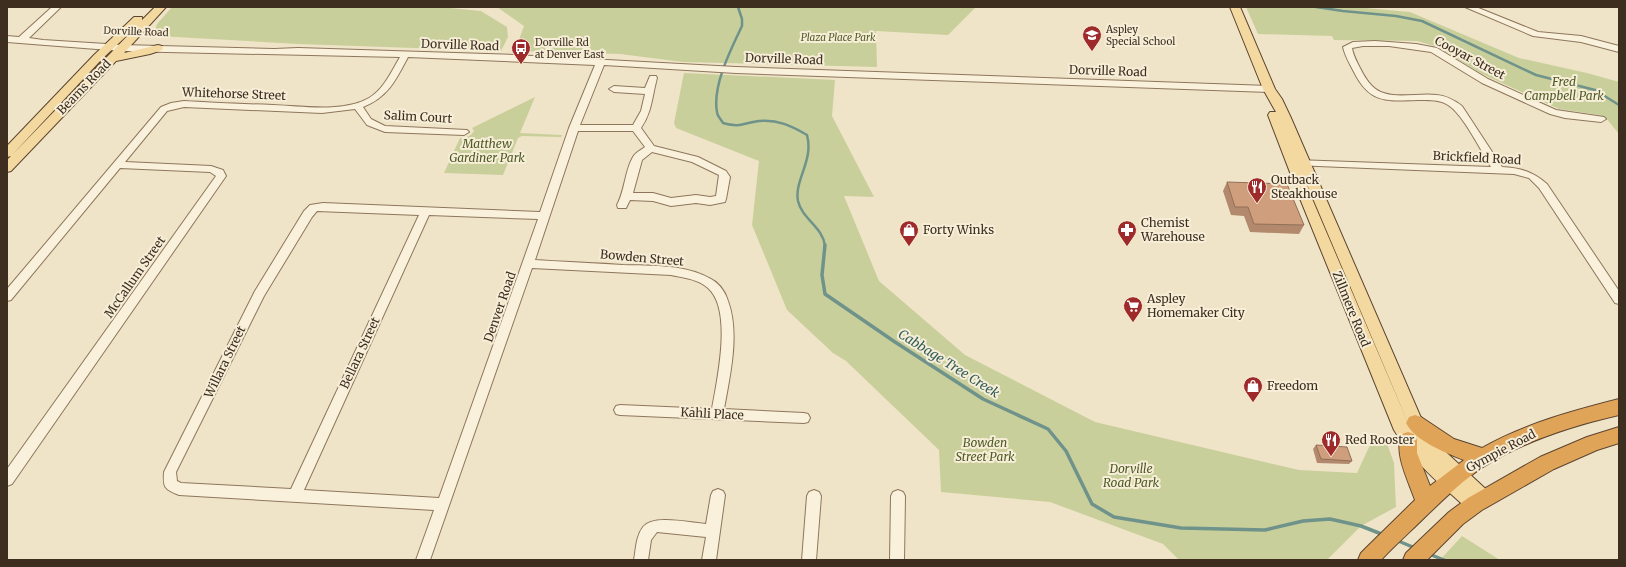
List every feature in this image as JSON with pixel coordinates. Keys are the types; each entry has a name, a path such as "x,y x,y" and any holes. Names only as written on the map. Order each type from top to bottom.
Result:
{"highway":[{"name":"Gympie Road","path":"1371,556 1453,478 1485,457 1506,445 1544,429 1571,419 1619,407"},
{"path":"1415,423 1432,437 1452,448 1463,453 1485,457"},
{"path":"1413,560 1442,530 1480,501 1547,463 1593,443 1619,435"},
{"path":"1408,440 1408,453 1420,509"}],"main road":[{"name":"Beams Road","path":"7,168 117,47 149,7"},
{"name":"Beams Road","path":"7,153 117,47 161,7"},
{"name":"Zillmere Road","path":"1235,7 1269,89 1268,99 1415,423 1422,438 1453,478"},
{"path":"117,47 146,52 158,48"},
{"name":"Zillmere Road","path":"1297,163 1367,348 1408,440 1428,463 1453,478 1480,501"}],"street":[{"path":"21,40 57,7"},
{"path":"1469,7 1536,34 1577,39 1619,49"},
{"name":"Dorville Road","path":"7,40 117,47 266,46 298,51"},
{"name":"Cooyar Street","path":"1499,171 1459,108 1454,103 1441,98 1386,96 1374,93 1367,87 1347,47 1352,44 1362,43 1409,45 1427,48 1440,53 1478,78 1554,112 1568,116 1601,119"},
{"name":"Dorville Road","path":"158,48 274,52 298,51 601,62 736,70 1269,89"},
{"name":"Whitehorse Street","path":"7,298 11,287 117,166 159,114 171,106 184,104 319,110 346,108 370,101 379,94 391,80 405,55"},
{"name":"Denver Road","path":"423,560 545,216 574,128 601,62"},
{"path":"574,128 618,130 636,128 641,122 653,78"},
{"path":"614,89 649,91"},
{"name":"Salim Court","path":"357,105 367,122 385,129 464,132"},
{"path":"636,128 651,148 695,159 723,173 725,177 723,203 696,199 671,202 653,197 624,201 637,159 640,155 651,148"},
{"name":"Brickfield Road","path":"1297,163 1521,172 1532,176 1540,182 1619,300"},
{"name":"McCallum Street","path":"7,480 221,176 220,172 211,169 117,166"},
{"name":"Willara Street","path":"443,504 179,489 170,484 170,472 259,294 308,214 314,208 323,207 545,216"},
{"name":"Bellara Street","path":"295,495 426,211"},
{"name":"Bowden Street","path":"528,264 671,271 693,275 716,288 725,303 728,319 726,352 717,414"},
{"name":"Kahli Place","path":"620,410 804,418"},
{"path":"709,560 718,495"},
{"path":"809,560 814,496"},
{"path":"897,560 898,496"},
{"path":"641,560 646,533 650,528 656,526 712,531"}],"green space":[{"path":"172,7 440,7 481,11 507,27 508,37 501,51 298,44 158,36 155,30 157,24"},
{"name":"Plaza Place Park","path":"497,7 976,7 948,35 876,31 877,67 683,62 620,54 515,51 524,26"},
{"name":"Fred Campbell Park","path":"1246,7 1354,7 1410,12 1519,58 1587,73 1619,82 1619,134 1606,118 1599,115 1559,109 1482,74 1438,47 1417,41 1334,40 1332,36 1258,34"},
{"path":"684,73 835,80 832,116 874,197 844,196 879,281 965,355 1095,422 1299,470 1357,473 1370,445 1384,435 1394,463 1396,507 1361,526 1327,560 1179,560 1163,544 1050,502 941,492 939,450 846,361 833,353 787,310 752,225 759,161 676,128 674,123"},
{"name":"Matthew Gardiner Park","path":"535,97 520,133 562,135 561,137 522,136 518,138 503,175 444,173 460,138 471,135 474,131 472,128"},
{"path":"1462,536 1500,560 1440,560"}],"building":[{"name":"Outback Steakhouse","path":"1227,182 1287,184 1304,225 1254,224 1248,207 1235,207"},
{"path":"1316,445 1347,447 1352,461 1321,459"}],"waterway":[{"name":"Cabbage Tree Creek","path":"738,7 742,19 742,26 728,56 720,79 716,102 718,115 723,123 738,125 759,121 772,121 790,126 807,135 808,153 799,185 798,201 804,213 817,228 825,246"},
{"path":"1316,7 1396,16 1422,21 1536,75 1595,90 1619,105"},
{"name":"Cabbage Tree Creek","path":"825,246 822,275 825,294 895,342 983,399 1048,429 1066,451 1092,504 1114,517 1181,528 1265,530 1303,521 1330,519 1361,526 1384,535"},
{"name":"Cabbage Tree Creek","path":"1396,540 1415,548"},
{"name":"Cabbage Tree Creek","path":"1429,554 1444,560"}],"place":[{"name":"Aspley Special School","path":"1092,52"},
{"name":"Dorville Rd at Denver East","path":"521,65"},
{"name":"Outback Steakhouse","path":"1257,204"},
{"name":"Forty Winks","path":"909,247"},
{"name":"Chemist Warehouse","path":"1127,247"},
{"name":"Aspley Homemaker City","path":"1133,323"},
{"name":"Freedom","path":"1253,403"},
{"name":"Red Rooster","path":"1331,457"}],"park label":[{"name":"Bowden Street Park","path":"985,450"},
{"name":"Dorville Road Park","path":"1131,476"}]}
